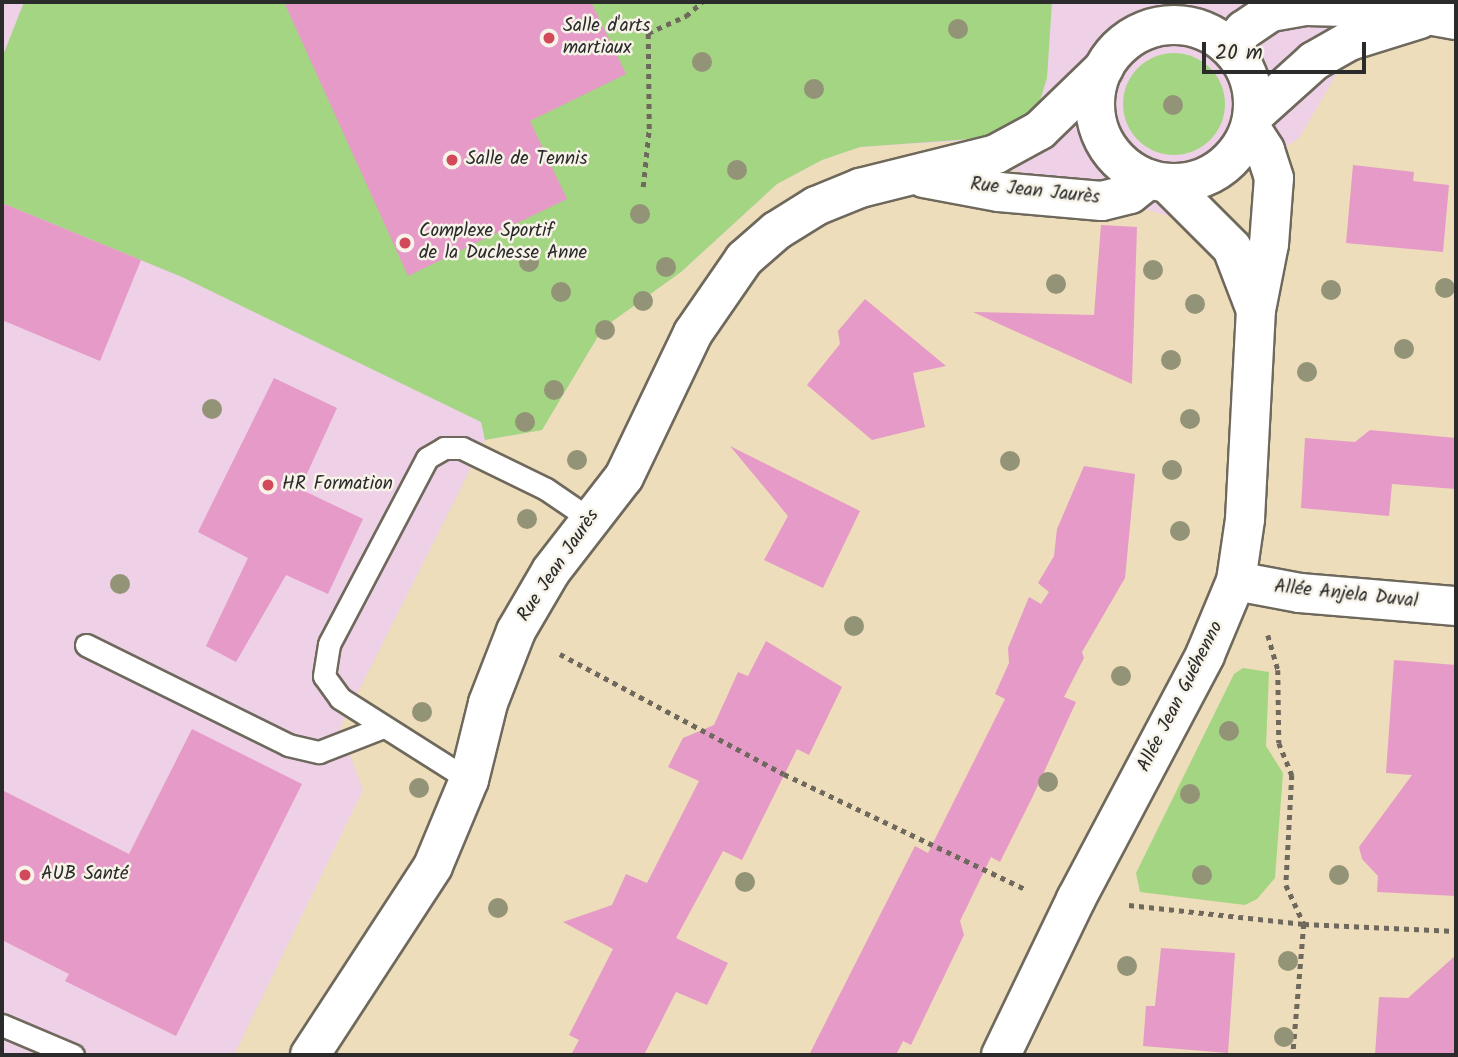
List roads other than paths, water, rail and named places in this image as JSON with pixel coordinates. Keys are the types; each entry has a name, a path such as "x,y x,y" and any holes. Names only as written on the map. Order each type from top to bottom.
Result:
{"street":[{"path":"1230,47 1244,30 1271,12 1306,6 1389,8 1442,18"},
{"path":"1251,122 1252,91 1245,68 1230,47 1197,28 1155,27 1117,49 1104,68 1095,105 1101,133 1116,159 1158,181 1189,182 1227,163 1251,122 1314,61 1337,48 1442,18"},
{"name":"Rue Jean Jaurès","path":"310,1055 433,866 469,780 488,704 516,631 538,590 624,477 693,333 744,259 776,231 816,206 860,188 916,177 996,154 1040,130 1104,68"},
{"name":"Allée Jean Guéhenno","path":"1001,1055 1076,899 1205,655 1236,582 1245,519 1256,310 1269,244 1274,178 1265,150 1251,122"},
{"name":"Rue Jean Jaurès","path":"916,177 999,192 1102,201 1130,194 1158,181"},
{"name":"Allée Jean Guéhenno","path":"1158,181 1232,248 1256,310"},
{"name":"Allée Anjela Duval","path":"1236,582 1300,593 1456,606"}],"lane":[{"path":"469,780 340,698 324,676 330,644 427,458 444,448 462,448 546,489 590,519"},
{"path":"86,645 288,745 319,752 383,727"},
{"path":"2,1025 73,1055"}],"place":[{"name":"Salle d'arts martiaux","path":"549,38"},
{"name":"Salle de Tennis","path":"452,160"},
{"name":"Complexe Sportif de la Duchesse Anne","path":"405,243"},
{"name":"HR Formation","path":"268,485"},
{"name":"AUB Santé","path":"25,875"}]}
